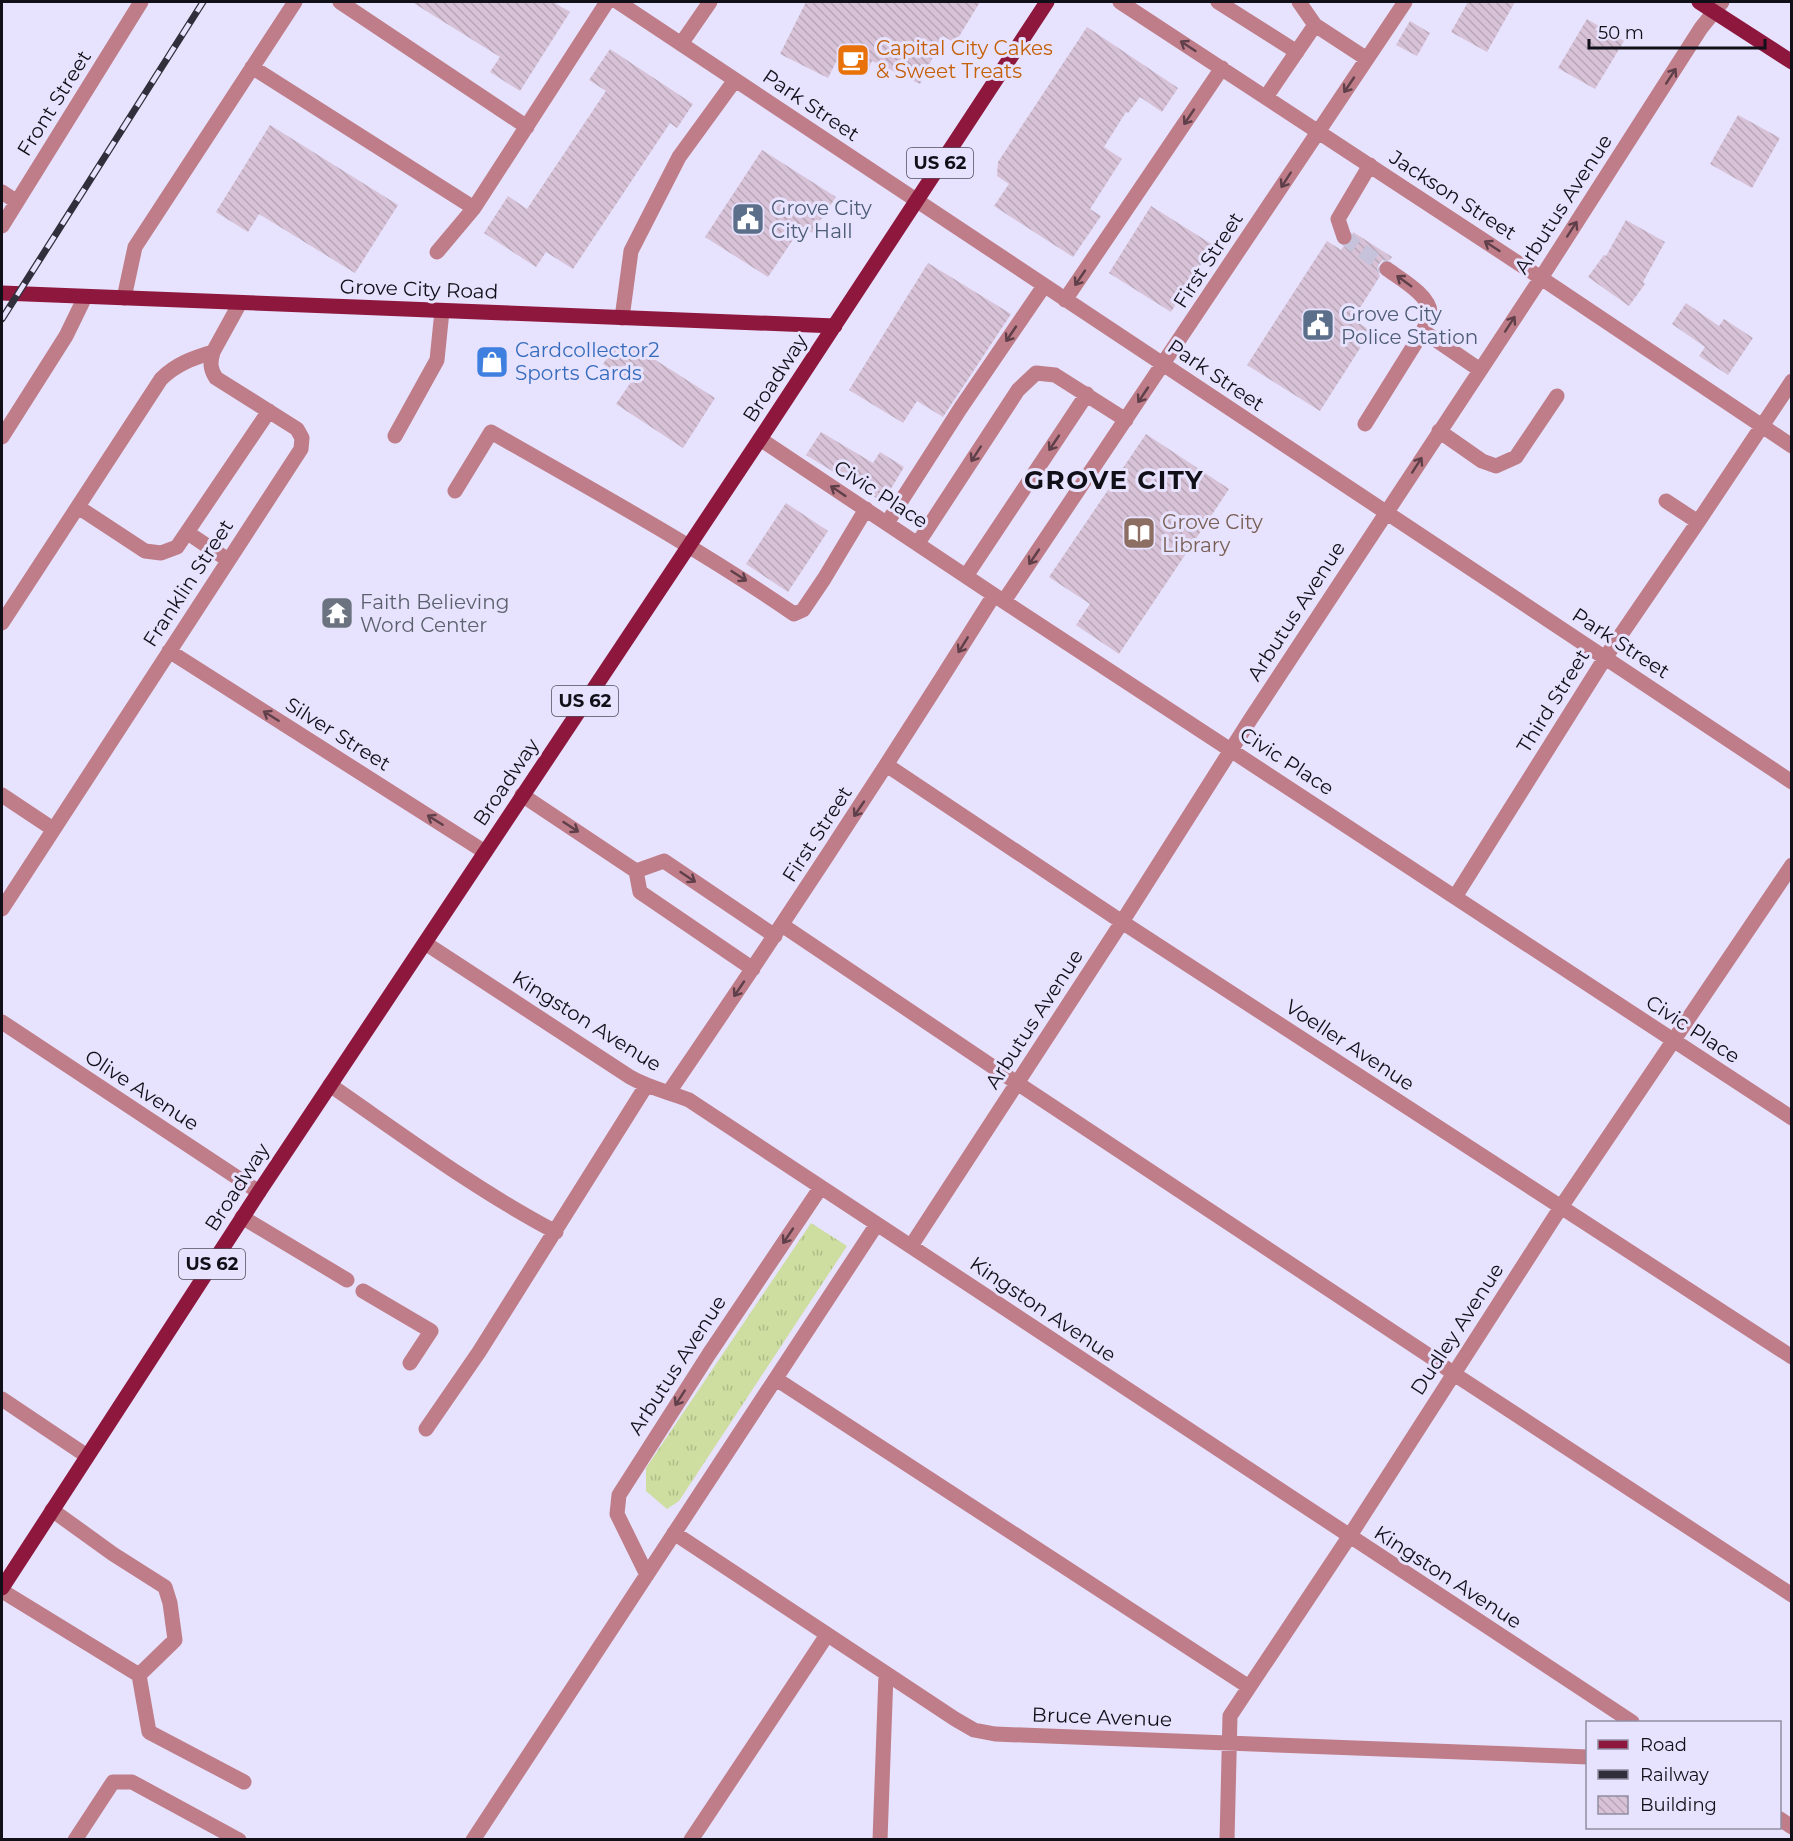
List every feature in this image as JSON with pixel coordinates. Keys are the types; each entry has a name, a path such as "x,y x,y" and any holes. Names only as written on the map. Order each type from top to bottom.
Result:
{"main road":[{"name":"Broadway","path":"2,1589 242,1217 835,326 915,200 1047,2"},
{"path":"1699,2 1718,7 1791,62"},
{"name":"Grove City Road","path":"2,293 835,326"}],"street":[{"name":"Front Street","path":"2,226 141,2"},
{"path":"124,297 135,247 295,2"},
{"path":"340,2 527,127"},
{"path":"437,252 474,208 607,2"},
{"name":"Park Street","path":"618,2 1791,782"},
{"path":"681,44 710,2"},
{"name":"Jackson Street","path":"1120,2 1370,165 1791,446"},
{"path":"1218,2 1297,52"},
{"path":"1299,2 1315,25 1367,59"},
{"name":"First Street","path":"669,1092 999,598 1163,366 1405,2"},
{"name":"Arbutus Avenue","path":"911,1246 1122,922 1231,749 1701,28 1718,7"},
{"path":"1266,97 1315,25"},
{"path":"252,67 474,208"},
{"path":"1065,300 1222,68"},
{"path":"622,318 631,251 679,157 735,80"},
{"path":"1344,237 1338,219 1370,165"},
{"path":"2,192 17,202"},
{"path":"1365,424 1423,331 1431,314 1429,304 1418,292 1387,269"},
{"path":"887,523 960,409 1044,286"},
{"path":"2,438 66,336 85,297"},
{"path":"2,623 161,379 171,369 213,352 240,303"},
{"path":"395,436 437,360 442,311"},
{"path":"1423,331 1480,370"},
{"name":"Franklin Street","path":"2,909 301,449 302,438 297,429 216,378 211,370 210,361 213,352"},
{"path":"918,543 1018,390 1035,373 1055,375 1126,420"},
{"name":"Third Street","path":"1455,897 1605,658 1791,381"},
{"path":"966,576 1087,394"},
{"path":"1439,431 1482,460 1497,466 1516,457 1557,396"},
{"path":"78,507 145,551 161,553 177,547 268,411"},
{"path":"455,491 491,432 689,545 794,614 803,610 814,595 866,509"},
{"name":"Civic Place","path":"760,439 1791,1118"},
{"path":"1666,501 1698,522"},
{"path":"188,533 228,561"},
{"name":"Silver Street","path":"169,651 485,852"},
{"name":"Voeller Avenue","path":"888,765 1122,922 1791,1357"},
{"path":"2,795 53,829"},
{"path":"522,795 636,871 640,892 753,969"},
{"path":"636,871 664,861 778,931 1017,1083 1791,1596"},
{"name":"Dudley Avenue","path":"1227,1839 1230,1716 1349,1537 1561,1207 1791,865"},
{"name":"Kingston Avenue","path":"425,942 646,1086 689,1100 1630,1721"},
{"name":"Olive Avenue","path":"2,1022 259,1192"},
{"path":"330,1085 463,1178 519,1213 556,1232"},
{"path":"426,1429 479,1352 556,1232 646,1086"},
{"name":"Arbutus Avenue","path":"647,1575 617,1514 619,1495 708,1354 821,1187"},
{"path":"242,1217 347,1280"},
{"path":"473,1839 877,1224"},
{"path":"363,1291 431,1331 410,1364"},
{"path":"776,1379 1249,1688"},
{"path":"2,1399 87,1456"},
{"path":"52,1510 113,1554 165,1587 170,1603 175,1640 139,1676"},
{"name":"Bruce Avenue","path":"674,1533 974,1730 995,1734 1586,1756"},
{"path":"2,1589 139,1676 149,1732 244,1782"},
{"path":"691,1839 827,1635"},
{"path":"880,1839 886,1674"},
{"path":"75,1839 113,1782 132,1782 239,1839"}],"green space":[{"path":"811,1223 847,1246 679,1501 667,1509 646,1491 646,1468"}],"building":[{"path":"412,2 553,2 570,12 520,91 490,72 500,57"},
{"path":"806,2 980,2 955,43 943,36 920,84 872,61 868,70 839,56 828,78 780,54"},
{"path":"1468,2 1515,2 1487,52 1451,32"},
{"path":"1587,19 1624,41 1595,89 1558,68"},
{"path":"1410,21 1430,33 1417,56 1396,45"},
{"path":"1087,27 1178,88 1162,112 1140,97 1128,113 1126,112 1104,147 1122,159 1090,209 1101,216 1073,257 994,206 1009,184 997,176 998,162"},
{"path":"610,49 693,104 677,128 670,123 573,269 546,252 536,267 484,233 508,196 527,209 606,91 589,80"},
{"path":"1738,115 1780,138 1752,188 1710,164"},
{"path":"270,125 398,205 355,273 259,214 248,232 216,212"},
{"name":"Grove City City Hall","path":"762,150 836,197 812,233 802,226 768,277 705,237"},
{"path":"1151,206 1213,245 1171,312 1109,273"},
{"path":"1626,220 1665,242 1643,282 1645,284 1629,306 1588,277 1604,255 1606,256"},
{"name":"Grove City Police Station","path":"1353,232 1392,257 1379,264 1377,269 1380,276 1353,319 1371,331 1320,411 1247,365 1327,241 1341,250 1352,243"},
{"path":"928,263 1011,314 943,417 917,401 903,423 849,390"},
{"path":"1686,303 1719,326 1724,319 1753,338 1728,375 1699,356 1705,347 1672,324"},
{"path":"616,343 632,345 715,398 683,448 616,404 631,382 603,364"},
{"path":"821,432 873,463 880,452 904,467 883,502 806,455"},
{"name":"Grove City Library","path":"1146,434 1229,489 1119,654 1076,625 1090,604 1049,577"},
{"path":"786,503 828,531 788,592 746,564"}],"tunnel":[{"path":"1344,237 1387,269"}],"railway":[{"path":"2,319 203,2"}],"place":[{"name":"Capital City Cakes & Sweet Treats","path":"853,60"},
{"name":"Grove City City Hall","path":"748,219"},
{"name":"Grove City Police Station","path":"1318,325"},
{"name":"Cardcollector2 Sports Cards","path":"492,362"},
{"name":"Grove City Library","path":"1139,533"},
{"name":"Faith Believing Word Center","path":"337,613"}],"district":[{"name":"GROVE CITY","path":"1114,480"}]}
